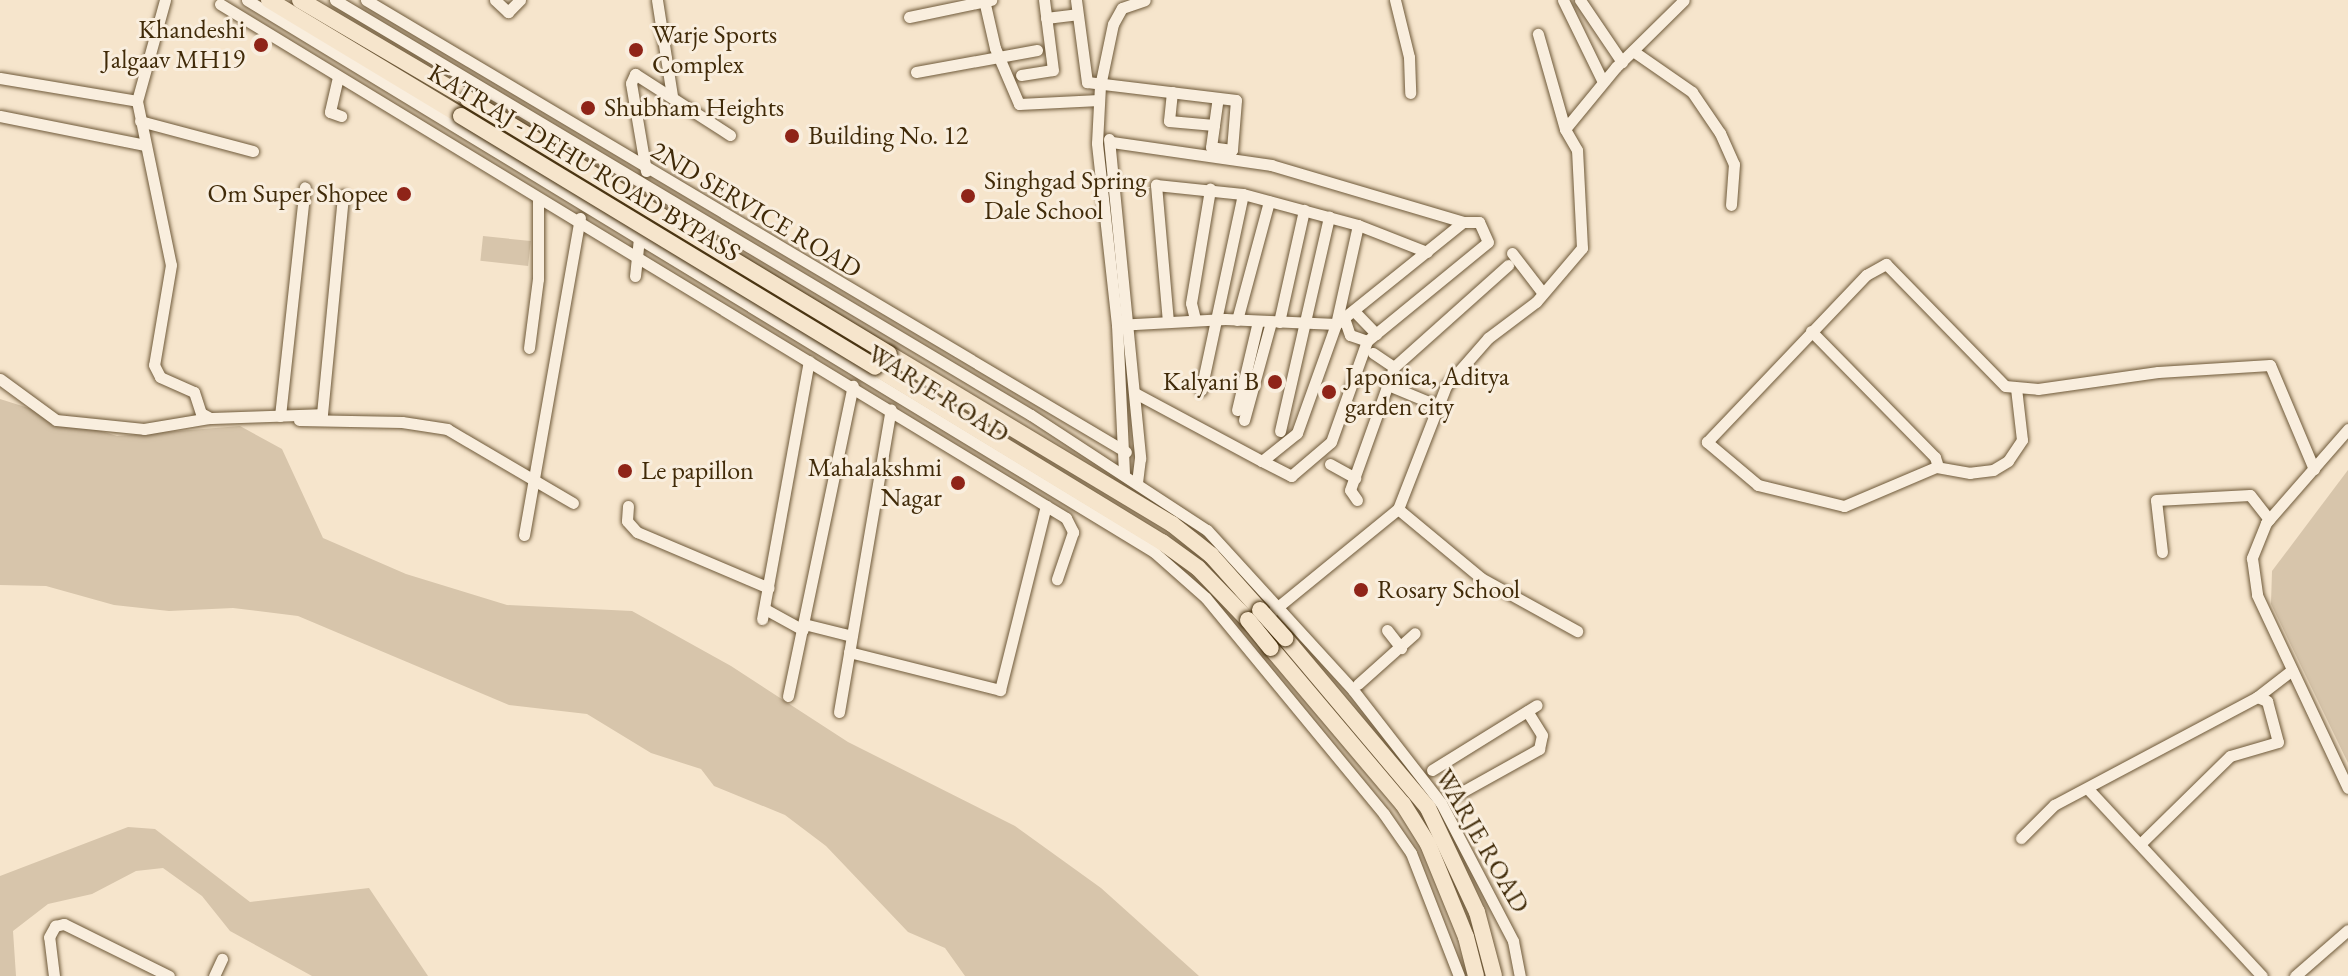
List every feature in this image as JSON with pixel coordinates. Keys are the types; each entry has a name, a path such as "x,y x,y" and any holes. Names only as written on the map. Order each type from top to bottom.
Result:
{"highway":[{"name":"KATRAJ - DEHU ROAD BYPASS","path":"269,0 1162,542 1254,615"},
{"name":"KATRAJ - DEHU ROAD BYPASS","path":"300,0 1172,524 1211,555 1254,615"},
{"path":"1254,615 1428,808 1477,912 1494,976"},
{"path":"1278,643 1403,804 1428,844 1466,937 1476,976"}],"street":[{"path":"165,0 137,101 171,265 154,370 194,392 201,413 210,418"},
{"name":"WARJE ROAD","path":"247,0 1154,552 1206,598 1411,853 1459,976"},
{"name":"2ND SERVICE ROAD","path":"366,0 1011,388 1126,452"},
{"path":"495,0 508,12 520,0"},
{"path":"657,0 672,96"},
{"path":"1021,75 1053,70 1044,0"},
{"path":"1076,0 1083,76 1090,85 1172,92 1236,100 1232,150 1211,147 1218,98"},
{"path":"1137,483 1139,395 1123,326 1097,143 1102,129 1100,86 1113,24 1122,8 1143,0"},
{"path":"1395,0 1407,44 1410,93"},
{"path":"1563,0 1603,82"},
{"path":"1580,0 1622,62"},
{"path":"1565,129 1603,82 1684,0"},
{"name":"WARJE ROAD","path":"338,1 1012,404 1124,473 1207,530 1282,610 1441,803 1513,941 1520,976"},
{"path":"909,17 987,1 999,58 1019,104 1099,100"},
{"path":"220,4 462,155 853,386 1066,518 1073,532 1057,579"},
{"path":"1046,18 1077,14"},
{"path":"1240,639 1282,610 1398,509 1436,405 1446,386 1488,338 1569,266 1585,238 1577,150 1565,129 1538,34"},
{"path":"1633,51 1686,85 1720,133 1734,164 1731,205"},
{"path":"916,72 1038,52 1040,73"},
{"path":"621,72 635,74 730,135"},
{"path":"622,230 643,186 646,169 631,83 635,74"},
{"path":"338,77 330,112 341,116"},
{"path":"0,78 137,101"},
{"path":"1172,92 1169,121 1214,125"},
{"path":"419,126 421,107"},
{"path":"0,116 145,145"},
{"path":"140,121 253,151"},
{"path":"1102,129 1112,142 1123,326 1124,473"},
{"path":"462,155 465,135"},
{"path":"1112,142 1271,165 1463,222 1479,222 1488,242 1372,338 1331,442 1291,476 1139,395"},
{"path":"1168,322 1156,185 1243,194 1358,225 1427,252"},
{"path":"286,416 305,187"},
{"path":"1195,319 1191,303 1210,189"},
{"path":"1201,390 1219,319 1243,194"},
{"path":"0,379 56,420 144,429 210,418 322,414 343,195"},
{"path":"529,348 538,279 538,199"},
{"path":"1237,320 1269,201"},
{"path":"524,535 582,205"},
{"path":"1240,415 1304,210"},
{"path":"1280,431 1307,325 1329,217"},
{"path":"1123,326 1195,319 1307,325 1345,318 1463,222"},
{"path":"1262,461 1297,433 1345,318 1358,225"},
{"path":"635,276 634,255 639,240"},
{"path":"1357,500 1350,490 1394,367 1510,259 1542,292"},
{"path":"2016,388 2022,440 2008,461 1993,470 1970,473 1938,467 1852,504 1831,506 1758,485 1707,442 1866,275 1886,264 2005,386 2016,388 2263,363 2276,375 2300,447 2314,469"},
{"path":"1345,318 1372,338"},
{"path":"1345,318 1350,335 1372,338"},
{"path":"769,337 774,322"},
{"path":"1811,331 1935,457 1938,467"},
{"path":"1373,353 1394,367"},
{"path":"809,361 764,614 804,627 852,636"},
{"path":"1388,385 1436,405"},
{"path":"788,696 853,386"},
{"path":"1011,388 1012,404"},
{"path":"839,712 891,409"},
{"path":"286,416 305,423 402,422 447,429 573,503"},
{"path":"2348,429 2269,519 2252,558 2257,595 2348,788"},
{"path":"1330,464 1355,478"},
{"path":"2162,552 2156,500 2250,495 2269,519"},
{"path":"628,506 630,526 769,588"},
{"path":"849,652 1000,690 1046,506"},
{"path":"1398,509 1481,578 1577,631"},
{"path":"1250,650 1282,610"},
{"path":"1387,630 1401,648"},
{"path":"1358,684 1415,633"},
{"path":"2021,838 2054,805 2089,790 2257,697 2292,670"},
{"path":"2140,844 2230,756 2278,742 2267,701 2257,697"},
{"path":"1432,770 1532,708 1542,735 1539,749 1451,798"},
{"path":"2089,790 2262,976"},
{"path":"54,976 49,937 55,926 75,927 169,976"},
{"path":"2295,976 2348,930"},
{"path":"214,976 222,959"},
{"path":"1441,967 1454,959"}],"shaded area":[{"path":"483,236 531,241 528,266 480,261"},
{"path":"0,399 117,436 240,426 282,449 323,538 406,574 507,605 632,611 731,666 848,742 1015,826 1101,888 1199,976 965,976 945,948 908,932 826,846 785,815 714,786 701,769 651,753 587,714 509,705 298,616 233,608 169,611 114,605 46,586 0,585"},
{"path":"2348,470 2348,763 2271,604 2272,571"},
{"path":"128,827 155,829 250,902 369,888 428,976 312,976 230,931 202,896 163,868 136,871 92,894 48,904 13,931 16,976 0,976 0,876"}],"place":[{"name":"Khandeshi Jalgaav MH19","path":"261,45"},
{"name":"Warje Sports Complex","path":"636,50"},
{"name":"Shubham Heights","path":"588,108"},
{"name":"Building No. 12","path":"792,136"},
{"name":"Om Super Shopee","path":"404,194"},
{"name":"Singhgad Spring Dale School","path":"968,196"},
{"name":"Kalyani B","path":"1275,382"},
{"name":"Japonica, Aditya garden city","path":"1329,392"},
{"name":"Le papillon","path":"625,471"},
{"name":"Mahalakshmi Nagar","path":"958,483"},
{"name":"Rosary School","path":"1361,590"}]}
